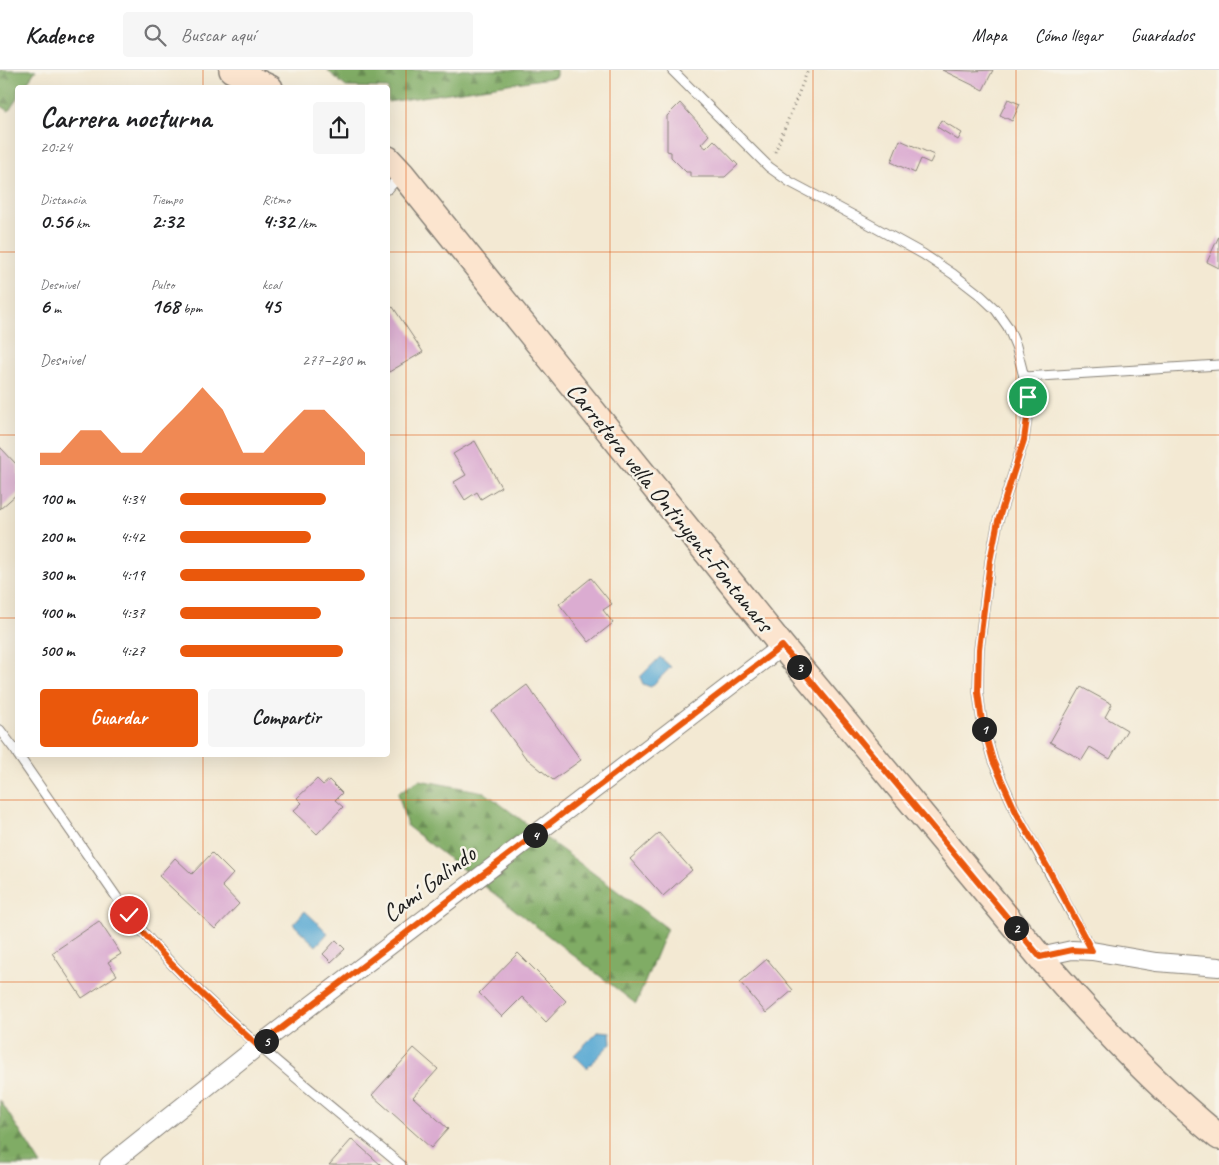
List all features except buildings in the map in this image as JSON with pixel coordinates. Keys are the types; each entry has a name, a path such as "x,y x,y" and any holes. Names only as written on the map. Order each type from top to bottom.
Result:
{"street":[{"path":"232,70 264,85"},
{"name":"Carretera vella Ontinyent-Fontanars","path":"392,174 1081,1005 1133,1058 1200,1122 1219,1137"},
{"name":"Camí Galindo","path":"108,1165 258,1046 782,646"},
{"path":"1040,957 1072,950 1092,951 1156,962 1219,967"}],"lane":[{"path":"672,70 769,167 790,182 923,254 954,274 996,310 1008,327 1016,346 1024,377 1028,397 1027,418 1024,440 998,521 985,594 979,649 978,692 982,722 993,761 1016,812 1092,951"},
{"path":"1024,377 1219,365"},
{"path":"0,730 15,751"},
{"path":"19,757 147,938 198,992 258,1046 401,1165"}],"path":[{"path":"769,167 808,70"}],"green space":[{"path":"0,70 36,70 25,85 15,85 15,101 9,111 0,105"},
{"path":"327,70 556,70 556,77 390,102 390,85 344,85"},
{"path":"419,780 484,792 667,928 636,1004 407,826 398,793"},
{"path":"0,1100 41,1165 0,1165"}],"water":[{"path":"660,657 671,667 651,687 643,684 640,677"},
{"path":"305,911 328,933 316,946 293,924"},
{"path":"598,1031 610,1032 611,1043 587,1068 574,1055"}],"route":[{"path":"129,915 147,938 198,992 258,1046 782,646 1040,957 1072,950 1092,951 1016,812 993,761 982,722 978,692 979,649 990,561 998,521 1024,440 1028,397"}]}
